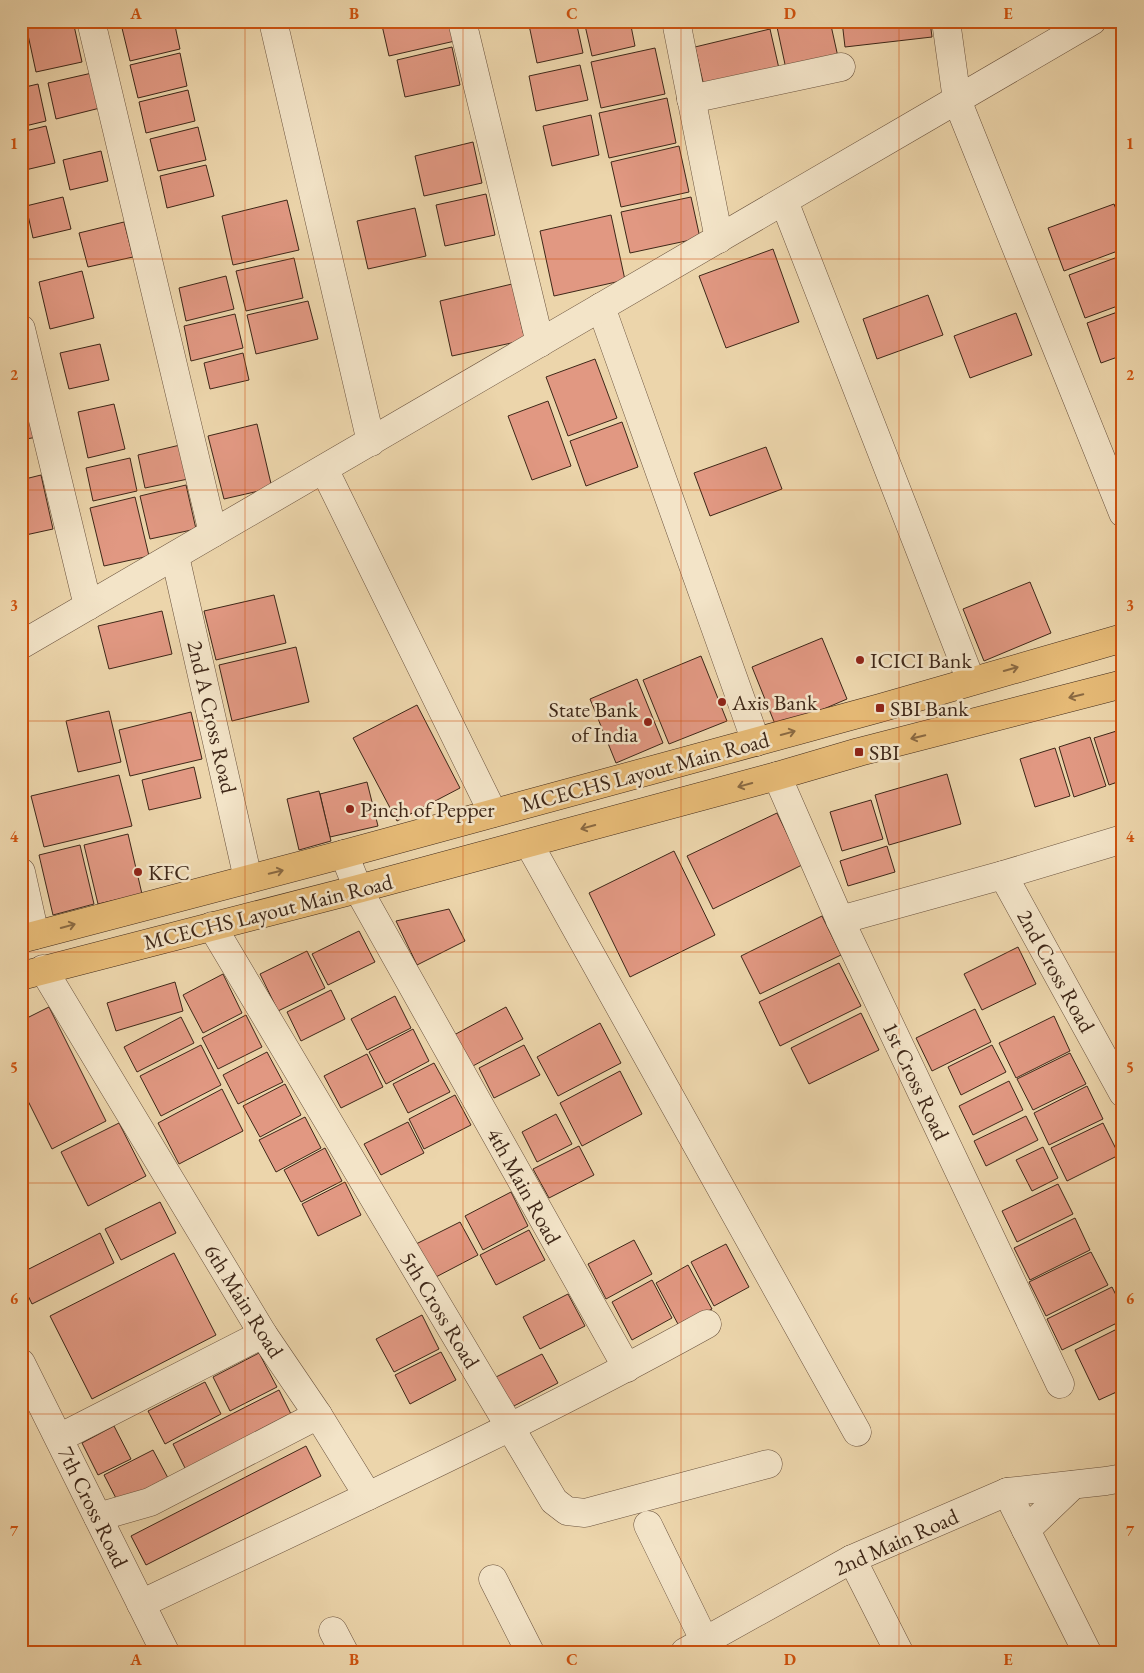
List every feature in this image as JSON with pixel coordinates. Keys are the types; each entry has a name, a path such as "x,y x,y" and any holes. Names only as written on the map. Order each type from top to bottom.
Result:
{"main road":[{"name":"MCECHS Layout Main Road","path":"28,937 344,854 756,742 1123,638"},
{"name":"MCECHS Layout Main Road","path":"32,972 358,889 777,776 859,752 1123,684"}],"street":[{"path":"91,21 213,533"},
{"path":"273,21 370,442"},
{"path":"462,21 540,343"},
{"path":"676,21 719,239"},
{"path":"946,21 957,100 1123,513"},
{"path":"21,645 1092,21"},
{"path":"691,99 841,67"},
{"path":"784,200 971,681"},
{"path":"601,307 756,742"},
{"path":"21,329 88,606"},
{"path":"324,469 494,813"},
{"name":"2nd A Cross Road","path":"175,556 248,879"},
{"name":"1st Cross Road","path":"777,776 840,920 1060,1384"},
{"path":"840,920 1003,875 1123,839"},
{"path":"528,844 857,1432"},
{"name":"4th Main Road","path":"344,854 358,889 627,1368"},
{"path":"21,872 28,937"},
{"name":"2nd Cross Road","path":"1003,875 1123,1093"},
{"name":"5th Cross Road","path":"212,926 554,1501 567,1511 585,1513 768,1464"},
{"name":"6th Main Road","path":"32,972 263,1334 318,1415 368,1496"},
{"path":"141,1604 510,1428 627,1368 707,1324"},
{"path":"59,1438 263,1334"},
{"name":"7th Cross Road","path":"21,1363 164,1652"},
{"path":"98,1517 150,1502 318,1415"},
{"name":"2nd Main Road","path":"700,1648 852,1559 1007,1492 1123,1478"},
{"path":"1026,1530 1074,1485"},
{"path":"1007,1492 1087,1652"},
{"path":"648,1525 700,1648"},
{"path":"852,1559 899,1652"},
{"path":"493,1579 530,1652"}],"building":[{"path":"25,21 73,21 82,62 36,72"},
{"path":"135,21 174,21 180,49 130,61 121,24"},
{"path":"381,21 451,21 455,41 389,56"},
{"path":"499,21 515,21 500,25"},
{"path":"547,21 576,21 583,53 537,63 529,25"},
{"path":"584,21 630,21 635,46 592,56"},
{"path":"802,21 830,21 838,57 786,69 777,27"},
{"path":"842,21 930,21 932,37 845,47"},
{"path":"770,29 780,73 705,91 695,47"},
{"path":"452,47 460,85 405,97 397,60"},
{"path":"655,48 665,94 601,108 591,62"},
{"path":"180,53 187,86 138,98 130,65"},
{"path":"580,65 588,100 536,111 529,76"},
{"path":"92,73 100,108 56,119 48,83"},
{"path":"38,84 46,121 21,127 21,88"},
{"path":"188,90 195,121 146,133 139,102"},
{"path":"667,98 676,143 609,158 599,113"},
{"path":"591,115 599,155 552,166 543,126"},
{"path":"46,126 55,163 21,171 21,132"},
{"path":"198,127 206,160 158,171 150,139"},
{"path":"473,142 482,183 424,196 415,156"},
{"path":"679,146 689,192 621,207 611,162"},
{"path":"101,151 108,181 70,190 63,160"},
{"path":"206,165 214,196 167,208 160,176"},
{"path":"486,194 495,235 445,246 436,205"},
{"path":"63,197 71,229 33,238 26,206"},
{"path":"691,197 700,238 630,253 621,212"},
{"path":"287,200 299,250 233,265 222,216"},
{"path":"1114,204 1123,227 1123,249 1064,271 1048,228"},
{"path":"415,208 426,256 368,269 357,221"},
{"path":"611,215 625,280 554,296 540,231"},
{"path":"124,222 133,257 88,267 79,233"},
{"path":"773,249 799,322 726,348 699,276"},
{"path":"1123,255 1123,304 1085,318 1069,275"},
{"path":"294,258 303,298 246,311 236,271"},
{"path":"82,271 94,318 50,329 39,282"},
{"path":"226,276 234,309 186,321 179,288"},
{"path":"512,284 525,340 452,356 440,301"},
{"path":"928,295 943,335 877,359 863,319"},
{"path":"308,301 318,339 256,354 247,315"},
{"path":"1123,310 1123,355 1101,363 1087,323"},
{"path":"1016,313 1032,355 970,378 954,336"},
{"path":"235,314 243,348 191,361 184,326"},
{"path":"100,344 109,380 69,389 60,353"},
{"path":"243,353 249,380 210,389 204,363"},
{"path":"595,359 617,418 568,436 546,377"},
{"path":"29,399 37,437 21,440 21,401"},
{"path":"548,401 571,466 532,480 508,416"},
{"path":"114,404 125,449 88,458 78,412"},
{"path":"622,422 638,467 586,486 570,441"},
{"path":"257,424 272,488 224,499 208,436"},
{"path":"180,445 188,479 145,488 138,455"},
{"path":"766,447 782,489 710,516 694,473"},
{"path":"130,458 137,491 93,501 86,468"},
{"path":"41,475 53,529 21,536 21,480"},
{"path":"186,485 196,529 150,539 140,496"},
{"path":"135,497 149,556 104,566 90,508"},
{"path":"1030,582 1051,633 984,661 963,609"},
{"path":"274,595 286,643 216,660 204,611"},
{"path":"162,611 172,654 109,669 98,626"},
{"path":"822,638 847,699 777,729 752,667"},
{"path":"296,647 309,702 232,721 219,665"},
{"path":"701,656 727,721 669,744 643,680"},
{"path":"637,679 663,743 616,763 590,699"},
{"path":"417,705 460,788 397,821 353,738"},
{"path":"109,711 121,762 78,772 66,721"},
{"path":"191,712 202,759 130,776 119,730"},
{"path":"1123,729 1123,780 1109,785 1094,738"},
{"path":"1090,737 1106,786 1074,797 1059,747"},
{"path":"1055,748 1070,796 1035,807 1020,759"},
{"path":"194,767 201,798 149,810 142,780"},
{"path":"947,774 961,824 889,845 875,795"},
{"path":"119,775 132,826 44,847 31,796"},
{"path":"367,782 378,826 330,837 320,794"},
{"path":"319,791 331,841 299,850 287,799"},
{"path":"871,800 883,839 842,851 830,812"},
{"path":"777,813 802,865 713,909 687,856"},
{"path":"128,834 142,894 98,904 84,845"},
{"path":"80,845 94,904 53,915 39,855"},
{"path":"887,846 895,872 848,886 840,861"},
{"path":"674,851 715,935 630,977 589,893"},
{"path":"449,909 465,941 417,965 396,921"},
{"path":"822,916 841,955 760,994 741,956"},
{"path":"359,931 375,962 328,985 312,954"},
{"path":"1018,947 1036,984 982,1010 964,974"},
{"path":"307,951 325,988 278,1011 260,974"},
{"path":"839,963 861,1006 780,1046 759,1002"},
{"path":"223,974 242,1013 203,1033 183,995"},
{"path":"175,982 183,1011 116,1031 107,1003"},
{"path":"331,990 345,1019 301,1041 287,1012"},
{"path":"395,996 411,1028 367,1050 351,1019"},
{"path":"49,1007 106,1121 52,1149 21,1087 21,1021"},
{"path":"506,1007 523,1039 471,1067 454,1035"},
{"path":"975,1009 991,1042 932,1071 916,1038"},
{"path":"861,1013 879,1050 809,1084 791,1048"},
{"path":"246,1015 262,1047 218,1069 202,1038"},
{"path":"1054,1016 1070,1051 1016,1078 999,1043"},
{"path":"181,1017 194,1043 137,1072 124,1047"},
{"path":"600,1023 621,1063 558,1096 537,1057"},
{"path":"413,1029 429,1061 386,1084 369,1052"},
{"path":"201,1045 221,1085 161,1116 140,1076"},
{"path":"524,1045 540,1075 494,1098 479,1068"},
{"path":"992,1045 1006,1072 961,1095 948,1067"},
{"path":"267,1052 283,1082 238,1104 223,1075"},
{"path":"1070,1053 1086,1084 1033,1110 1017,1079"},
{"path":"367,1054 383,1087 341,1108 324,1076"},
{"path":"434,1063 450,1092 408,1113 393,1084"},
{"path":"620,1071 642,1114 582,1146 560,1103"},
{"path":"1009,1081 1023,1110 973,1135 959,1106"},
{"path":"285,1084 301,1115 260,1137 243,1106"},
{"path":"1087,1086 1103,1119 1049,1145 1034,1113"},
{"path":"222,1089 243,1131 179,1164 158,1123"},
{"path":"455,1095 471,1125 424,1149 409,1119"},
{"path":"556,1114 572,1144 537,1162 522,1132"},
{"path":"1026,1116 1038,1140 986,1166 974,1141"},
{"path":"305,1117 321,1148 276,1172 259,1140"},
{"path":"408,1122 424,1153 381,1175 364,1144"},
{"path":"119,1123 146,1176 88,1206 61,1152"},
{"path":"1103,1123 1119,1155 1067,1181 1051,1148"},
{"path":"579,1146 594,1175 549,1198 533,1169"},
{"path":"1043,1147 1058,1178 1032,1191 1016,1160"},
{"path":"325,1148 342,1181 301,1202 284,1170"},
{"path":"345,1182 361,1215 318,1236 302,1204"},
{"path":"1058,1184 1073,1214 1017,1242 1002,1211"},
{"path":"511,1192 528,1226 483,1250 465,1216"},
{"path":"160,1202 176,1233 121,1260 105,1229"},
{"path":"1075,1218 1090,1250 1030,1280 1014,1248"},
{"path":"460,1222 478,1255 434,1278 416,1244"},
{"path":"529,1230 545,1260 496,1285 480,1255"},
{"path":"100,1233 114,1263 32,1304 21,1281 21,1273"},
{"path":"634,1240 652,1274 606,1299 588,1264"},
{"path":"726,1244 749,1287 714,1306 691,1262"},
{"path":"1091,1252 1108,1285 1046,1316 1029,1282"},
{"path":"174,1253 216,1335 92,1399 50,1316"},
{"path":"688,1265 712,1309 679,1326 656,1283"},
{"path":"652,1280 672,1318 632,1340 612,1302"},
{"path":"1112,1287 1123,1309 1123,1320 1062,1350 1047,1319"},
{"path":"568,1294 585,1326 540,1349 523,1317"},
{"path":"422,1315 439,1349 394,1372 376,1339"},
{"path":"1123,1326 1123,1389 1099,1400 1075,1350"},
{"path":"441,1352 456,1380 410,1404 395,1375"},
{"path":"259,1353 277,1387 230,1411 213,1377"},
{"path":"542,1354 558,1383 512,1407 496,1377"},
{"path":"205,1382 221,1414 165,1444 148,1411"},
{"path":"279,1390 292,1416 186,1470 173,1444"},
{"path":"114,1426 131,1459 98,1475 82,1443"},
{"path":"306,1446 321,1476 146,1565 131,1536"},
{"path":"153,1450 168,1478 119,1504 104,1475"}],"place":[{"name":"ICICI Bank","path":"860,660"},
{"name":"Axis Bank","path":"722,702"},
{"name":"SBI Bank","path":"880,708"},
{"name":"State Bank of India","path":"648,722"},
{"name":"SBI","path":"859,752"},
{"name":"Pinch of Pepper","path":"350,809"},
{"name":"KFC","path":"138,872"}]}
